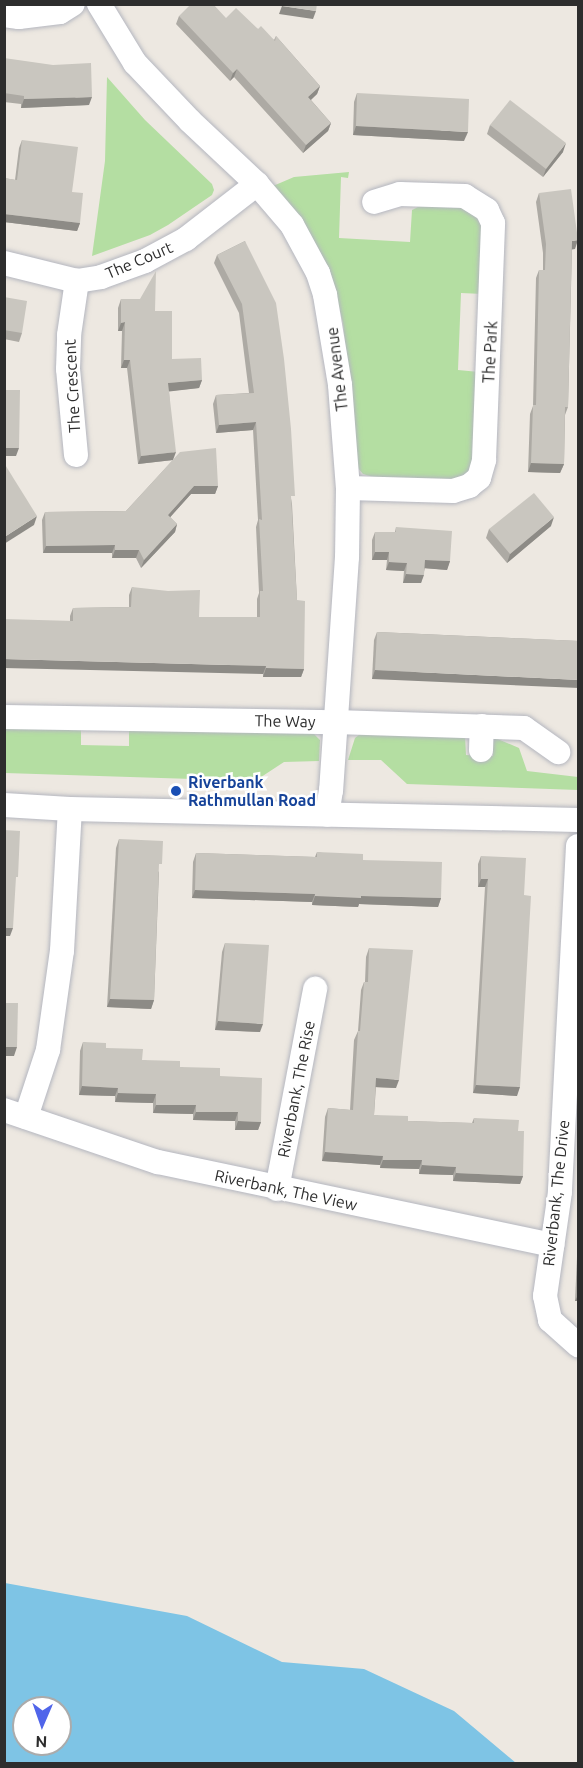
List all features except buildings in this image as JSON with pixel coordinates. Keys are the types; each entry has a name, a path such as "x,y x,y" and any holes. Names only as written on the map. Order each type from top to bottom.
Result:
{"street":[{"path":"4,15 20,17 60,12 73,4"},
{"name":"The Avenue","path":"99,4 135,63 156,87 257,184 292,225 304,244 326,295 340,385 348,488 347,557 327,815"},
{"name":"The Court","path":"4,263 76,281 123,270 165,251 205,226 257,184"},
{"name":"The Park","path":"348,488 453,491 469,486 479,478 484,460 493,223 487,210 465,196 400,194 374,202"},
{"name":"The Crescent","path":"76,281 69,360 76,455"},
{"name":"The Way","path":"4,717 335,722 524,728 558,752"},
{"path":"481,750 482,726"},
{"path":"4,805 70,809 579,820"},
{"name":"Riverbank, The View","path":"70,809 61,962 48,1050 15,1113 158,1162 277,1189 552,1245"},
{"name":"Riverbank, The Drive","path":"579,846 560,1192 545,1296 549,1320 579,1346"},
{"name":"Riverbank, The Rise","path":"277,1189 315,989"}],"green space":[{"path":"107,77 145,120 212,184 214,190 212,195 150,235 92,256 105,161"},
{"path":"349,172 348,178 341,177 339,238 410,242 412,210 420,206 464,208 476,216 481,226 483,294 461,293 458,370 479,372 476,459 468,473 451,482 373,477 363,474 358,468 343,323 330,273 273,186 294,177"},
{"path":"5,726 81,727 81,745 129,746 129,728 305,732 314,734 320,740 319,761 284,762 255,781 5,773"},
{"path":"364,731 465,735 466,755 493,756 493,737 519,748 527,771 578,777 578,790 407,784 381,760 348,760 355,738"}],"water":[{"path":"5,1583 187,1616 282,1662 364,1669 454,1711 516,1763 5,1763"}],"place":[{"name":"Riverbank Rathmullan Road","path":"176,791"}]}
